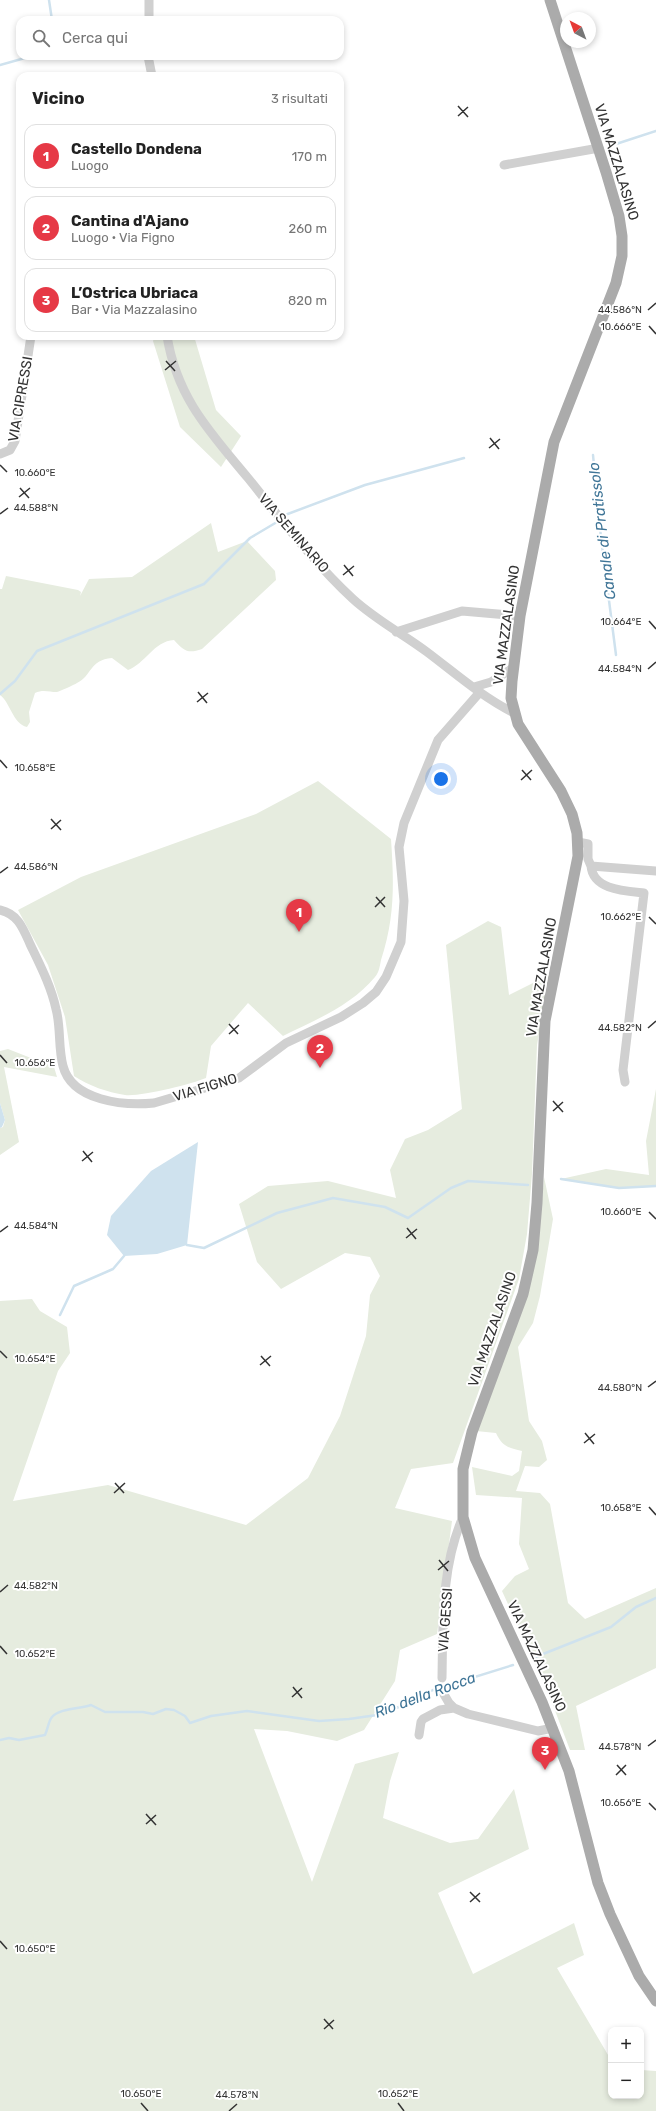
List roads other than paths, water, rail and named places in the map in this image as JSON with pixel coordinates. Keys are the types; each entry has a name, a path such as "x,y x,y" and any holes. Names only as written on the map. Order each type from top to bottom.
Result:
{"main road":[{"name":"VIA MAZZALASINO","path":"550,0 599,148 619,216 622,236 622,262 616,283 554,442 520,616 513,668 511,698 514,713 522,732 568,803 575,823 578,842 576,868 545,1022 537,1203 532,1255 521,1300 472,1432 463,1469 463,1517 475,1558 553,1728 569,1771 598,1883 610,1914 639,1976 656,2001"}],"street":[{"path":"149,0 149,16"},
{"path":"149,60 151,72"},
{"path":"504,165 599,148"},
{"name":"VIA CIPRESSI","path":"0,454 10,450 15,441 30,340"},
{"name":"VIA SEMINARIO","path":"167,340 176,375 197,416 276,514 333,578 365,609 477,690 514,713"},
{"path":"396,632 462,612 520,616"},
{"path":"477,690 513,668"},
{"name":"VIA FIGNO","path":"0,910 12,914 22,925 51,990 56,1007 60,1025 63,1066 72,1082 83,1091 103,1099 140,1104 154,1103 239,1078 286,1043 341,1017 363,1003 376,992 386,977 401,942 404,924 404,901 399,847 404,823 438,740 477,690"},
{"path":"578,842 588,844 588,859 591,866 592,875 599,881 613,888 644,893 623,1070 625,1082"},
{"path":"591,866 656,871"},
{"name":"VIA GESSI","path":"442,1678 443,1627 449,1565 454,1537 463,1517"},
{"path":"442,1691 449,1703 454,1708 468,1714 538,1731 553,1728"},
{"path":"419,1735 423,1719 440,1710 454,1708"}],"water":[{"path":"0,1103 5,1120 0,1128"},
{"path":"198,1142 187,1245 157,1254 124,1256 107,1235 111,1216 151,1171"}],"waterway":[{"path":"49,0 51,16"},
{"path":"0,65 18,60"},
{"path":"613,145 656,131"},
{"name":"Canale di Pratissolo","path":"593,455 601,538 616,655"},
{"path":"285,515 365,485 464,458"},
{"path":"0,694 15,681 37,651 204,584 250,538 277,522"},
{"path":"561,1179 619,1188 656,1186"},
{"path":"187,1245 204,1248 277,1213 333,1198 385,1207 408,1218 451,1188 468,1181 528,1185"},
{"path":"60,1315 74,1286 113,1269 124,1256"},
{"name":"Rio della Rocca","path":"533,1658 611,1627 636,1607 656,1598"},
{"name":"Rio della Rocca","path":"0,1740 9,1738 19,1740 45,1735 52,1717 56,1714 65,1710 91,1705 105,1712 143,1712 153,1714 166,1709 174,1710 185,1716 190,1723 211,1716 247,1711 319,1721 377,1715 404,1705 433,1690 513,1665"}],"place":[{"name":"Castello Dondena","path":"299,932"},
{"name":"Cantina d'Ajano","path":"320,1068"},
{"name":"L’Ostrica Ubriaca","path":"545,1770"}]}
